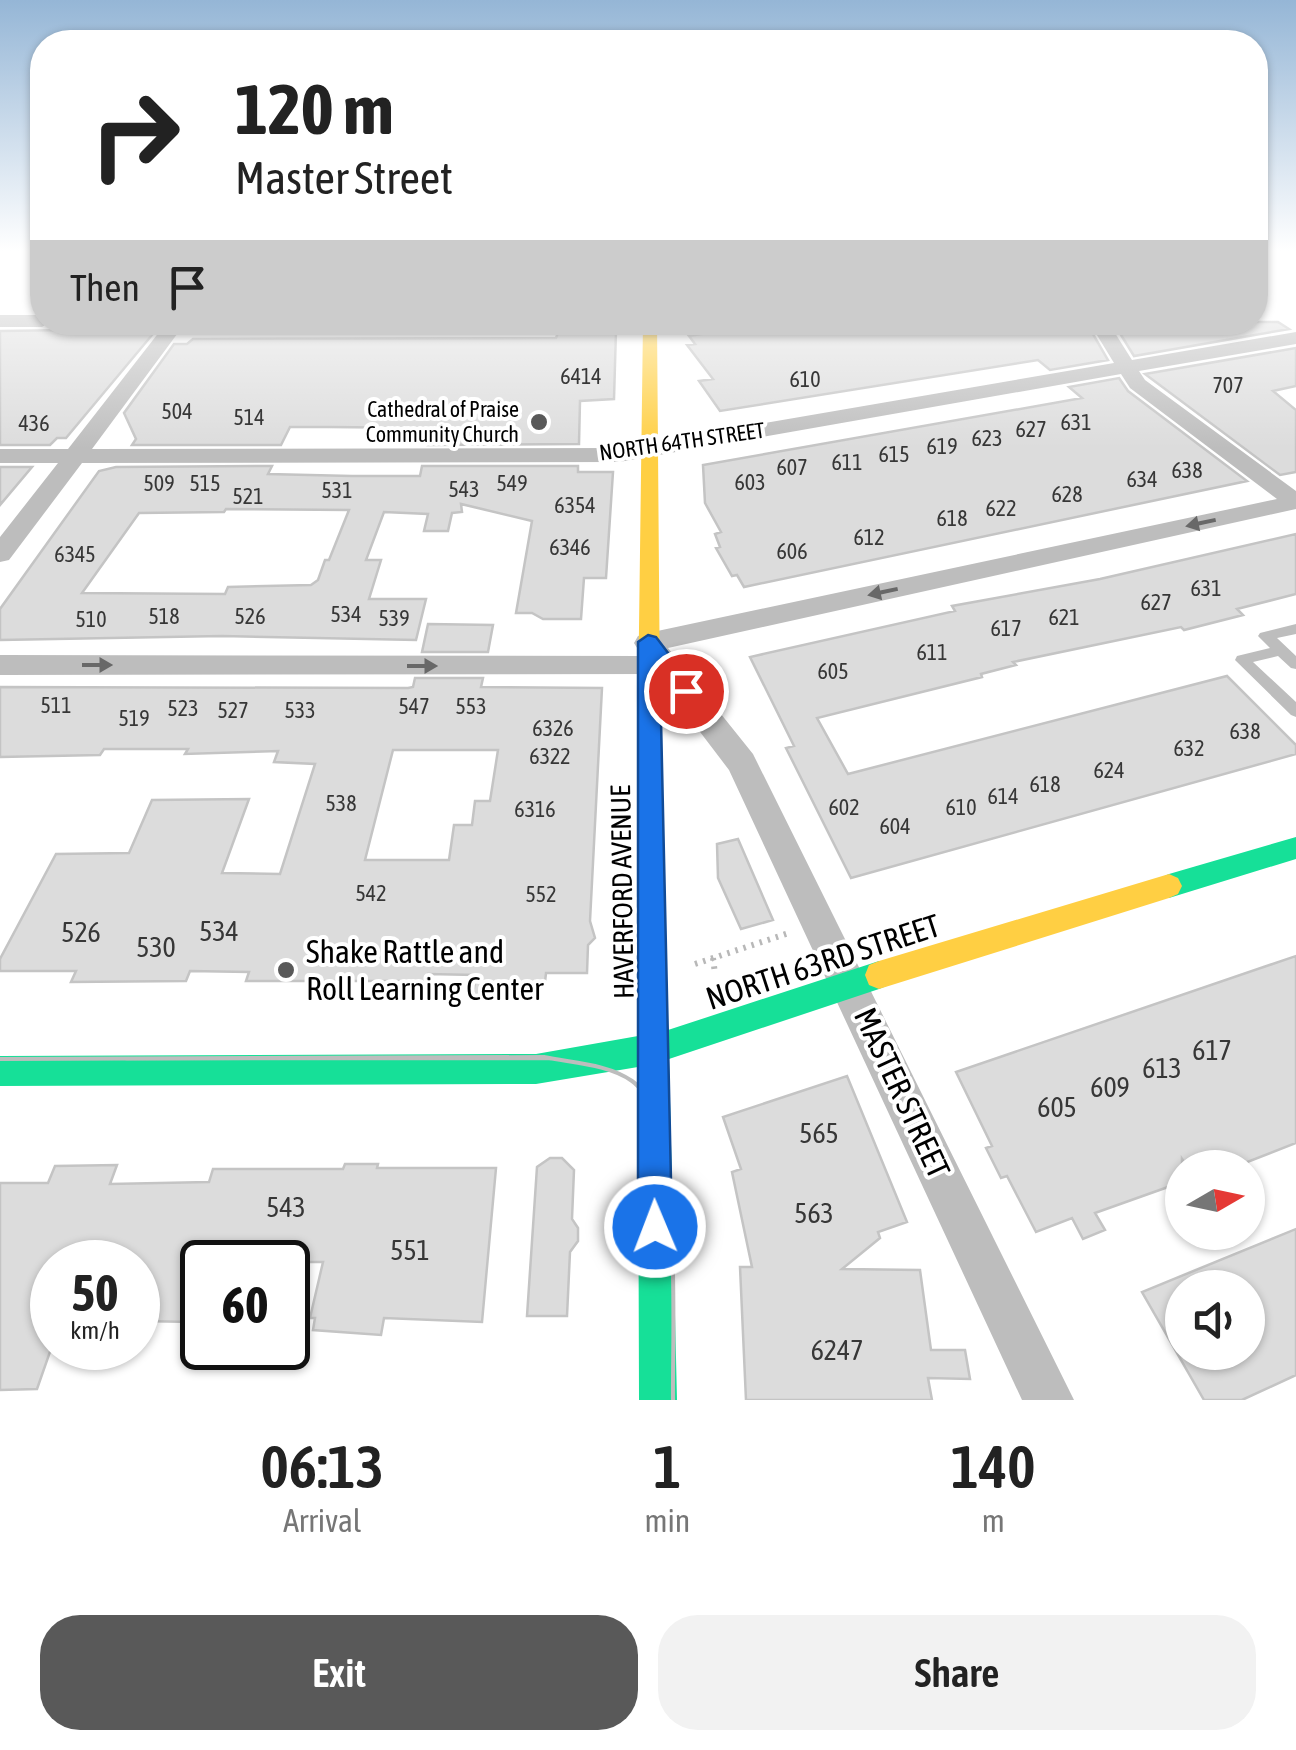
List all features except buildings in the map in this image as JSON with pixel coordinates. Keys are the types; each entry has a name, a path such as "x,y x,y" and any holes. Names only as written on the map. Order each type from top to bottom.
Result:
{"main road":[{"name":"HAVERFORD AVENUE","path":"652,335 648,654 658,1400"},
{"name":"NORTH 63RD STREET","path":"0,1070 536,1069 596,1065 653,1052 851,984 1296,848"}],"street":[{"path":"0,321 30,321"},
{"path":"0,554 167,335"},
{"path":"1107,335 1137,384 1296,502"},
{"name":"NORTH 64TH STREET","path":"0,456 619,455 1296,338"},
{"path":"0,665 648,654 1296,502"},
{"name":"MASTER STREET","path":"648,654 742,764 1048,1400"}],"lane":[{"path":"1296,629 1265,636 1296,664"},
{"path":"1280,650 1242,660 1295,708"}],"path":[{"path":"692,965 797,930"},
{"path":"714,958 715,974"}],"tram line":[{"path":"0,1059 544,1057 622,1075 649,1102 668,1181 673,1400"},
{"path":"126,1059 551,1059"}],"traffic: fast":[{"path":"649,705 658,1400"},
{"path":"1169,886 1296,848"},
{"path":"0,1071 536,1069 658,1048 879,975"}],"traffic: slow":[{"path":"649,705 650,335"},
{"path":"879,975 1169,886"}],"place":[{"name":"Cathedral of Praise Community Church","path":"539,422"},
{"name":"Shake Rattle and Roll Learning Center","path":"286,970"}],"route":[{"path":"655,1227 648,642 686,691"}]}
